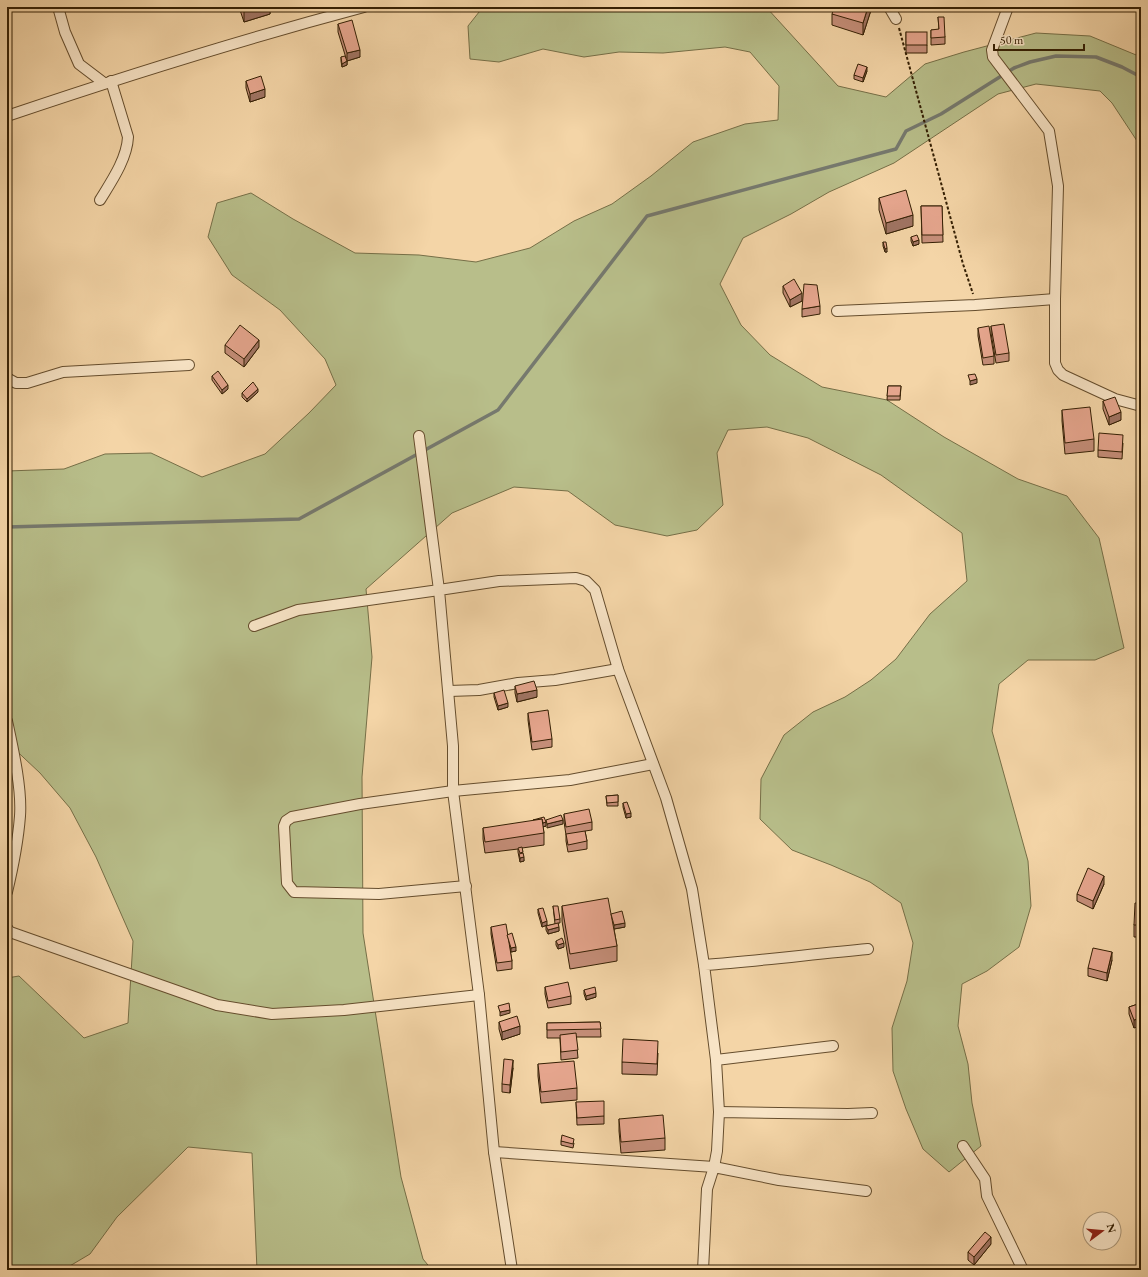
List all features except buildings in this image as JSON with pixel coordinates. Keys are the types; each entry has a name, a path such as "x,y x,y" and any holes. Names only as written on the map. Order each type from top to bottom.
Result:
{"street":[{"path":"58,7 65,32 79,64 108,82 128,137 128,143 115,174 100,200"},
{"path":"7,116 108,82 293,26 364,7"},
{"path":"889,7 896,19"},
{"path":"1008,7 992,50 993,57 1049,131 1058,186 1055,363 1058,370 1063,375 1115,399 1141,406"},
{"path":"838,310 975,305 1055,299"},
{"path":"7,378 16,383 27,383 63,372 189,365"},
{"path":"418,436 439,590 454,746 453,791 479,995 494,1152 512,1270"},
{"path":"254,626 298,610 499,581 576,578 586,581 595,590 618,669 666,798 692,889 704,965 716,1060 719,1112 718,1151 707,1189 703,1270"},
{"path":"448,691 479,690 518,682 555,680 618,669"},
{"path":"7,721 16,763 20,814 16,854 7,892"},
{"path":"466,886 379,894 294,892 287,883 284,826 286,821 292,817 360,804 453,791 570,780 653,764"},
{"path":"7,928 10,932 217,1006 272,1014 344,1010 479,995"},
{"path":"704,965 767,961 800,955 868,949"},
{"path":"716,1060 832,1046"},
{"path":"719,1112 872,1113"},
{"path":"963,1146 985,1180 987,1196 1023,1270"},
{"path":"494,1152 714,1167 779,1180 866,1191"}],"path":[{"path":"896,19 975,305"}],"green space":[{"path":"483,7 766,7 838,86 886,97 925,64 1036,33 1090,36 1141,57 1141,147 1112,103 1100,91 1036,84 998,94 894,163 829,192 791,214 743,238 720,284 741,325 770,355 822,387 887,400 944,437 1018,479 1067,496 1099,538 1124,648 1095,660 1028,660 999,684 992,731 1028,861 1031,906 1019,947 987,971 962,984 958,1026 968,1064 972,1103 981,1146 949,1172 923,1149 906,1109 893,1071 892,1028 907,981 913,943 901,903 870,882 792,850 760,819 761,779 784,735 813,712 845,697 871,680 896,659 930,614 967,581 962,533 881,475 808,438 767,427 728,430 717,453 723,505 697,530 667,536 615,525 568,491 514,487 452,513 366,589 372,657 362,777 363,933 401,1177 423,1259 432,1270 257,1270 252,1153 188,1147 117,1217 90,1254 63,1270 7,1270 7,978 19,976 84,1038 128,1023 133,941 96,857 70,808 40,773 7,742 7,471 64,469 105,454 151,453 202,477 265,454 309,413 336,385 325,359 280,310 232,275 208,237 217,203 251,193 293,219 355,253 419,255 476,262 530,248 574,221 612,204 651,176 693,142 745,124 778,120 779,86 750,52 725,47 663,53 619,52 584,57 543,49 499,62 470,59 468,26"}],"waterway":[{"path":"7,527 299,519 498,410 647,216 896,149 906,131 941,114 1014,68 1030,62 1056,56 1096,57 1122,67 1141,77"}]}
